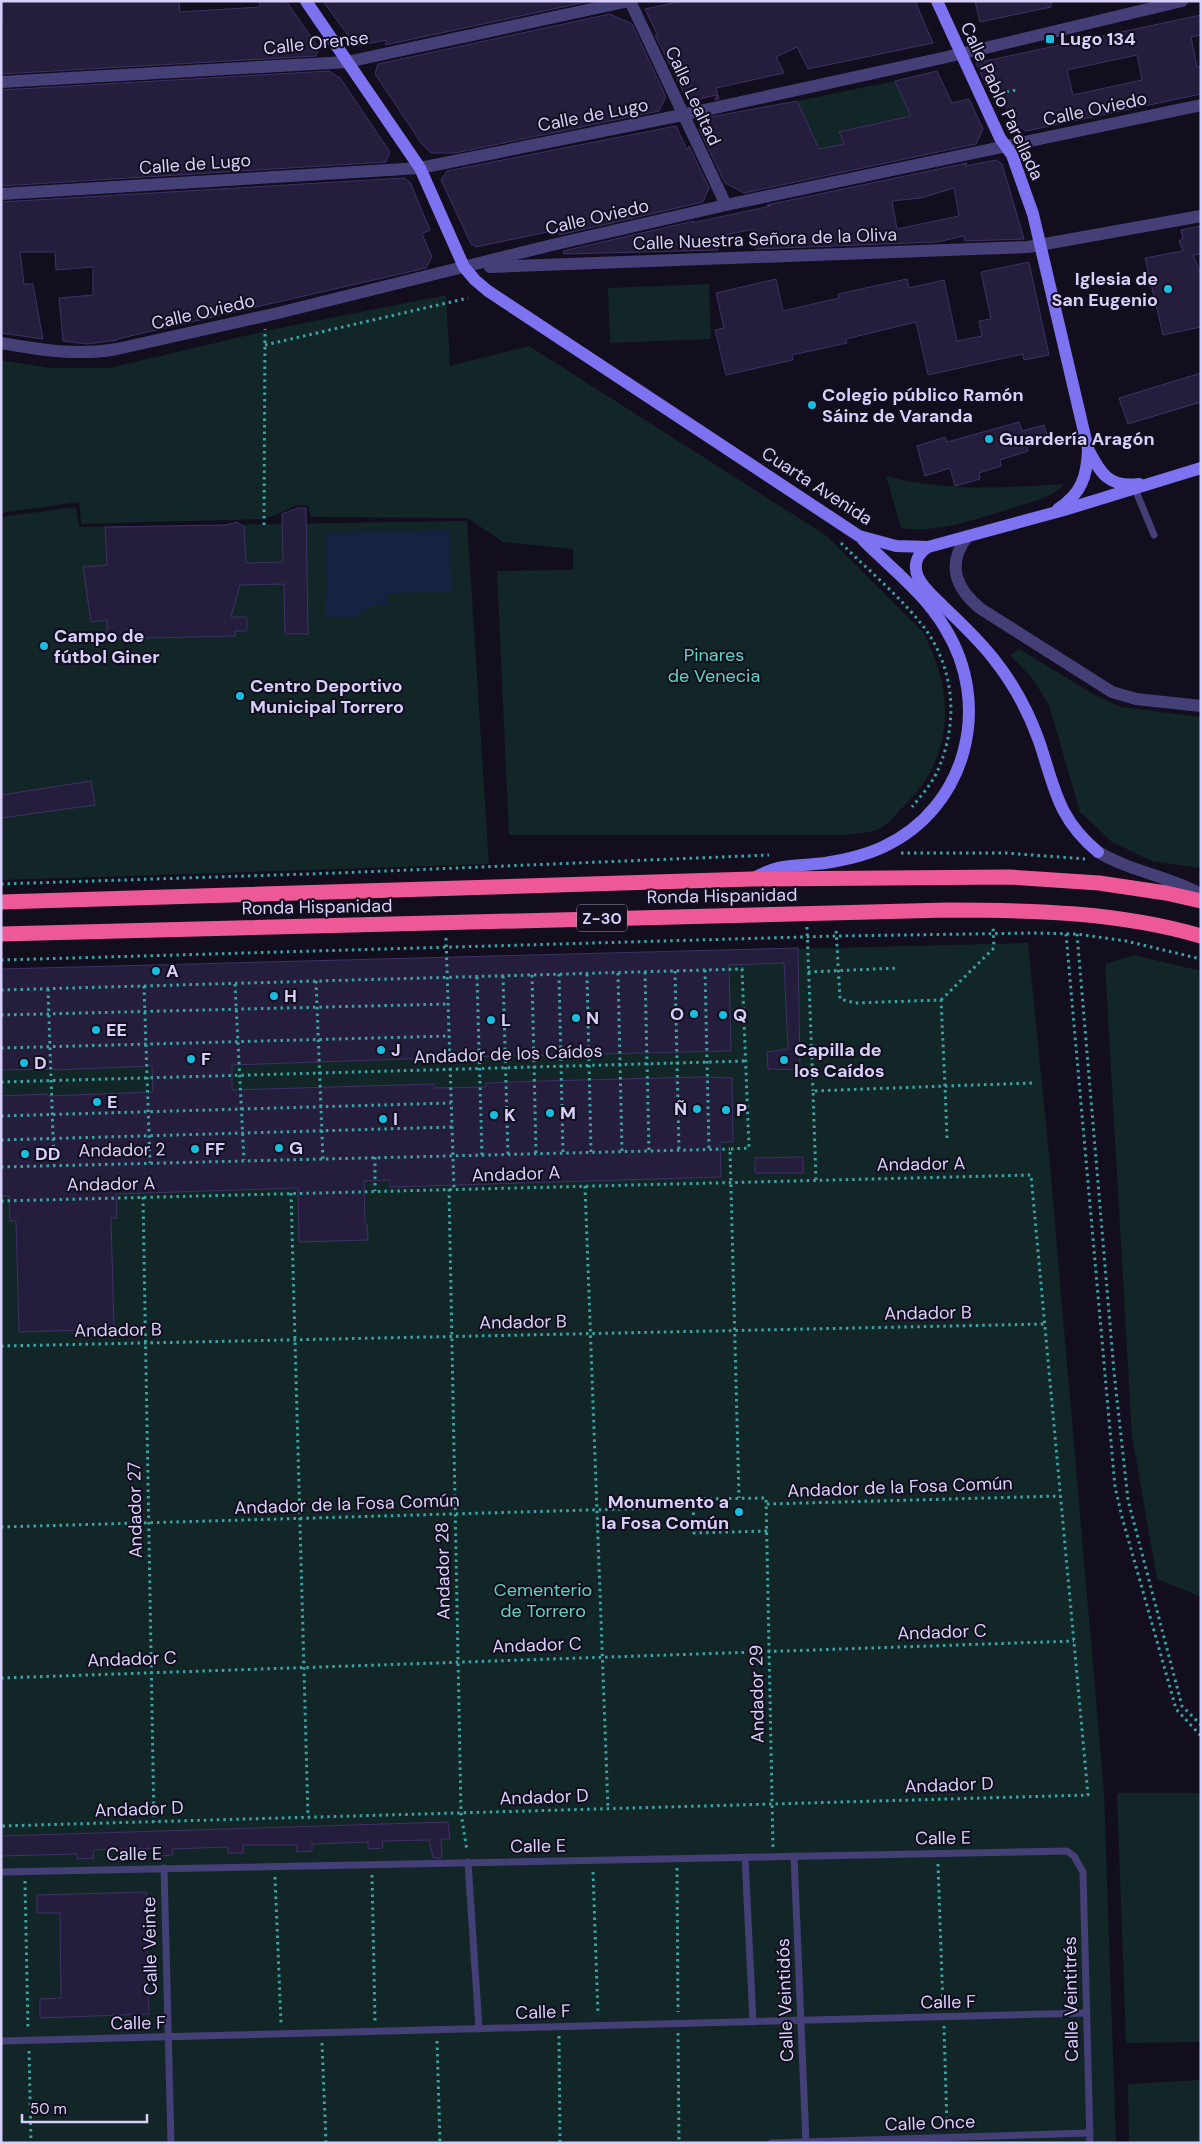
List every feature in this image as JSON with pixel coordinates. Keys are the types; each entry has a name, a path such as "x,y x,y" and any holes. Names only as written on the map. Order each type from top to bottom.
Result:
{"highway":[{"name":"Ronda Hispanidad","path":"1,902 752,879 1010,877 1099,883 1166,893 1201,901"},
{"name":"Ronda Hispanidad","path":"1,934 836,912 1022,910 1114,917 1201,936"}],"street":[{"name":"Cuarta Avenida","path":"306,1 420,168 464,267 475,280 488,291 859,536 896,546 928,547 967,538 1134,490 1201,468"},
{"name":"Calle Orense","path":"1,82 347,62 629,1"},
{"name":"Calle Lealtad","path":"629,1 726,205"},
{"name":"Calle Pablo Parellada","path":"937,1 1000,138 1017,168 1042,245 1088,449 1098,470 1109,479 1116,482 1134,484 1157,481"},
{"name":"Calle de Lugo","path":"1,194 420,168 682,115 1182,1"},
{"name":"Calle Oviedo","path":"1,344 67,353 98,352 265,316 726,205 1201,105"},
{"name":"Calle Nuestra Señora de la Oliva","path":"490,267 1028,247 1201,216"},
{"name":"Calle Pablo Parellada","path":"1047,515 1069,502 1077,493 1086,473 1088,449"},
{"path":"752,879 777,867 837,861 881,848 915,828 931,813 942,798 954,777 967,740 969,700 959,656 939,618 859,536"},
{"path":"967,538 957,555 956,570 959,584 967,597 981,609 1112,692 1136,698 1201,706"},
{"path":"928,547 923,550 917,559 916,569 920,580 934,597 991,655 1018,692 1038,740 1056,796 1064,814 1075,830 1098,852 1122,865 1177,883 1201,894"}],"lane":[{"path":"1134,490 1154,535"},
{"name":"Calle E","path":"1,1872 1067,1851 1074,1856"},
{"name":"Calle Veintidós","path":"794,1856 806,2142"},
{"name":"Calle Veintitrés","path":"1074,1856 1083,1872 1090,2143"},
{"name":"Calle Veintidós","path":"745,1857 753,2022"},
{"path":"468,1862 479,2029"},
{"name":"Calle Veinte","path":"164,1868 171,2143"},
{"name":"Calle F","path":"1,2041 1086,2013"},
{"name":"Calle Once","path":"772,2143 1090,2133"}],"path":[{"path":"1000,93 1016,90"},
{"path":"265,345 468,298"},
{"path":"264,525 265,316"},
{"path":"836,538 920,622 935,645 948,680 951,701 949,739 935,777 911,809"},
{"path":"881,848 885,853 1006,853 1092,859 1098,852"},
{"path":"1,884 337,873 778,855"},
{"path":"836,912 840,998 855,1003 941,1000 994,948 992,910"},
{"path":"806,913 816,1180"},
{"name":"Andador 28","path":"446,922 453,1155 451,1189 452,1337 462,1813 468,1862"},
{"path":"1,960 993,933 1077,934 1166,949 1201,959"},
{"path":"1066,934 1115,1488 1176,1709 1201,1736"},
{"path":"1077,934 1114,1372 1128,1500 1182,1706 1201,1725"},
{"path":"808,972 898,968"},
{"path":"705,970 709,1149"},
{"path":"1,990 742,970 749,1148 730,1149 739,1498"},
{"path":"675,971 679,1150"},
{"path":"645,972 649,1151"},
{"path":"618,973 622,1151"},
{"path":"559,974 563,1153"},
{"path":"587,974 591,1152"},
{"path":"532,975 536,1153"},
{"path":"503,976 508,1154"},
{"path":"477,977 482,1155"},
{"path":"316,981 323,1159"},
{"path":"236,984 244,1160"},
{"path":"144,986 150,1163"},
{"path":"48,989 54,1165"},
{"path":"941,1000 947,1138"},
{"path":"1,1015 448,1004"},
{"path":"1,1048 449,1036"},
{"name":"Andador de los Caídos","path":"1,1082 746,1062"},
{"path":"813,1092 1034,1082"},
{"path":"1,1116 451,1103"},
{"path":"1,1140 452,1127"},
{"name":"Andador 2","path":"1,1167 730,1149"},
{"path":"375,1157 376,1191"},
{"name":"Andador A","path":"1,1201 1031,1175 1044,1324"},
{"path":"585,1186 608,1809"},
{"path":"291,1193 308,1818"},
{"name":"Andador 27","path":"143,1197 154,1822"},
{"path":"1044,1324 1074,1641"},
{"name":"Andador B","path":"1,1346 1044,1324"},
{"name":"Andador de la Fosa Común","path":"767,1531 767,1504 1060,1496"},
{"path":"767,1504 766,1498 693,1498 694,1534 767,1531"},
{"name":"Andador de la Fosa Común","path":"1,1528 694,1506"},
{"name":"Andador 29","path":"767,1531 774,1856"},
{"name":"Andador C","path":"1,1678 1074,1641"},
{"name":"Andador D","path":"1,1826 1088,1795 1074,1641"},
{"path":"938,1853 948,2138"},
{"path":"676,1858 679,2143"},
{"path":"592,1860 598,2026"},
{"path":"371,1864 375,2032"},
{"path":"275,1866 281,2034"},
{"path":"25,1871 31,2143"},
{"path":"558,2027 560,2143"},
{"path":"437,2030 440,2143"},
{"path":"322,2033 326,2143"}],"green space":[{"path":"895,81 912,116 839,132 843,144 819,150 797,101"},
{"path":"709,284 711,339 610,343 608,288"},
{"name":"Pinares de Venecia","path":"446,295 450,366 529,346 827,536 923,632 941,678 944,724 941,746 933,767 920,788 886,824 873,831 847,835 509,835 497,571 573,570 573,549 503,542 468,518 311,517 308,506 298,505 265,519 81,524 79,502 1,513 1,360 50,368 110,368 265,331"},
{"path":"886,476 931,485 953,487 1020,487 1065,484 1043,498 970,521 942,527 915,529 901,528"},
{"name":"Centro Deportivo Municipal Torrero","path":"76,507 79,527 467,521 489,864 1,880 1,517"},
{"path":"1019,649 1095,695 1121,707 1201,717 1201,868 1152,861 1112,842 1080,812 1049,705 1032,678 1010,655"},
{"name":"Cementerio de Torrero","path":"1028,943 1049,1155 1104,1792 1116,2143 1,2143 1,969"},
{"path":"1134,955 1201,971 1201,1597 1157,1579 1132,1436 1105,964"},
{"path":"1117,1793 1201,1793 1201,2042 1126,2043"},
{"path":"1201,2080 1201,2143 1129,2143 1128,2084"}],"water":[{"path":"450,530 451,592 387,593 387,605 372,606 352,618 325,618 325,595 327,595 326,533"}],"building":[{"path":"2,1 179,1 180,12 260,7 259,1 286,1 319,48 316,56 1,74"},
{"path":"323,1 586,2 385,45 387,40 356,46"},
{"path":"683,1 915,1 933,43 808,69 797,47 776,57 784,73 716,88 719,99 715,100 717,95 688,101 655,35 658,36 645,9"},
{"path":"975,1 1051,1 1051,7 980,22"},
{"path":"610,14 632,24 666,97 659,111 455,153 431,153 422,144 375,74 378,64"},
{"path":"1201,15 1201,35 1191,37 1197,67 1201,66 1201,94 1026,131 1014,124 994,83 986,85 976,63","holes":["1137,55 1142,80 1073,95 1067,70"]},
{"path":"329,71 340,78 390,152 386,162 1,186 1,90"},
{"path":"937,71 952,103 969,99 983,129 976,144 744,193 725,183 699,129 705,118 797,101 819,149 844,144 839,132 911,116 895,81"},
{"path":"676,126 687,150 689,146 709,188 703,202 559,235 557,230 476,247 471,244 441,180 447,171"},
{"path":"996,160 1002,164 1024,239 965,241 964,236 937,242 756,249 754,229 715,237 718,250 564,254 563,251 694,221 692,223 771,206 767,205 967,163 965,166","holes":["954,188 959,216 897,229 892,201 921,198"]},
{"path":"404,178 410,182 430,230 422,234 432,257 426,268 117,340 87,344 63,341 59,298 93,295 93,267 56,270 55,252 20,252 24,284 33,284 43,339 1,333 1,202"},
{"path":"1201,226 1201,254 1193,255 1201,275 1201,327 1163,335 1145,258 1183,251 1179,241 1183,239 1181,230"},
{"path":"1029,262 1049,355 1024,360 1023,354 928,375 916,322 846,339 847,343 792,355 793,360 726,375 715,330 724,328 716,293 776,279 783,311 839,298 838,294 907,279 909,288 944,280 957,341 982,336 979,321 991,319 981,272"},
{"path":"1201,373 1201,402 1128,424 1119,398"},
{"path":"1019,422 1022,431 1044,425 1048,439 1026,445 1028,451 1000,460 1001,466 979,473 980,479 955,486 950,468 925,476 917,446 945,437 947,442"},
{"path":"298,508 306,508 308,634 285,634 284,584 240,585 231,617 247,617 247,631 235,631 235,636 107,639 107,620 91,622 83,567 107,565 105,527 226,525 237,522 244,527 246,563 283,562 282,514"},
{"path":"91,781 95,805 1,818 1,795"},
{"path":"798,948 800,1070 768,1069 767,1052 788,1049 784,963 729,965 731,1051 463,1057 463,1053 434,1054 434,1058 232,1065 232,1090 434,1084 434,1088 486,1087 486,1083 703,1077 732,1078 733,1142 720,1142 721,1177 390,1187 390,1180 364,1181 365,1224 367,1224 368,1240 299,1242 298,1188 116,1194 117,1218 111,1218 114,1329 19,1332 16,1221 10,1221 9,1196 1,1196 1,1096 153,1092 152,1066 1,1070 1,969"},
{"path":"803,1157 803,1173 755,1173 755,1158"},
{"path":"448,1822 450,1839 441,1839 442,1858 433,1858 429,1840 382,1841 383,1848 368,1849 368,1842 312,1844 312,1851 297,1852 297,1845 243,1845 243,1853 228,1853 228,1847 172,1849 173,1855 159,1856 158,1848 93,1850 94,1858 77,1859 77,1854 1,1856 1,1836"},
{"path":"146,1892 149,2014 40,2018 40,1999 61,1998 60,1913 37,1913 37,1895"}],"place":[{"name":"Lugo 134","path":"1050,39"},
{"name":"Iglesia de San Eugenio","path":"1168,289"},
{"name":"Colegio público Ramón Sáinz de Varanda","path":"812,405"},
{"name":"Guardería Aragón","path":"989,439"},
{"name":"Campo de fútbol Giner","path":"44,646"},
{"name":"Centro Deportivo Municipal Torrero","path":"240,696"},
{"name":"A","path":"156,971"},
{"name":"H","path":"274,996"},
{"name":"O","path":"694,1014"},
{"name":"Q","path":"723,1015"},
{"name":"N","path":"576,1018"},
{"name":"L","path":"491,1020"},
{"name":"EE","path":"96,1030"},
{"name":"J","path":"381,1050"},
{"name":"F","path":"191,1059"},
{"name":"Capilla de los Caídos","path":"784,1060"},
{"name":"D","path":"24,1063"},
{"name":"E","path":"97,1102"},
{"name":"Ñ","path":"697,1109"},
{"name":"P","path":"726,1110"},
{"name":"M","path":"550,1113"},
{"name":"K","path":"494,1115"},
{"name":"I","path":"383,1119"},
{"name":"G","path":"279,1148"},
{"name":"FF","path":"195,1149"},
{"name":"DD","path":"25,1154"},
{"name":"Monumento a la Fosa Común","path":"739,1512"}]}
